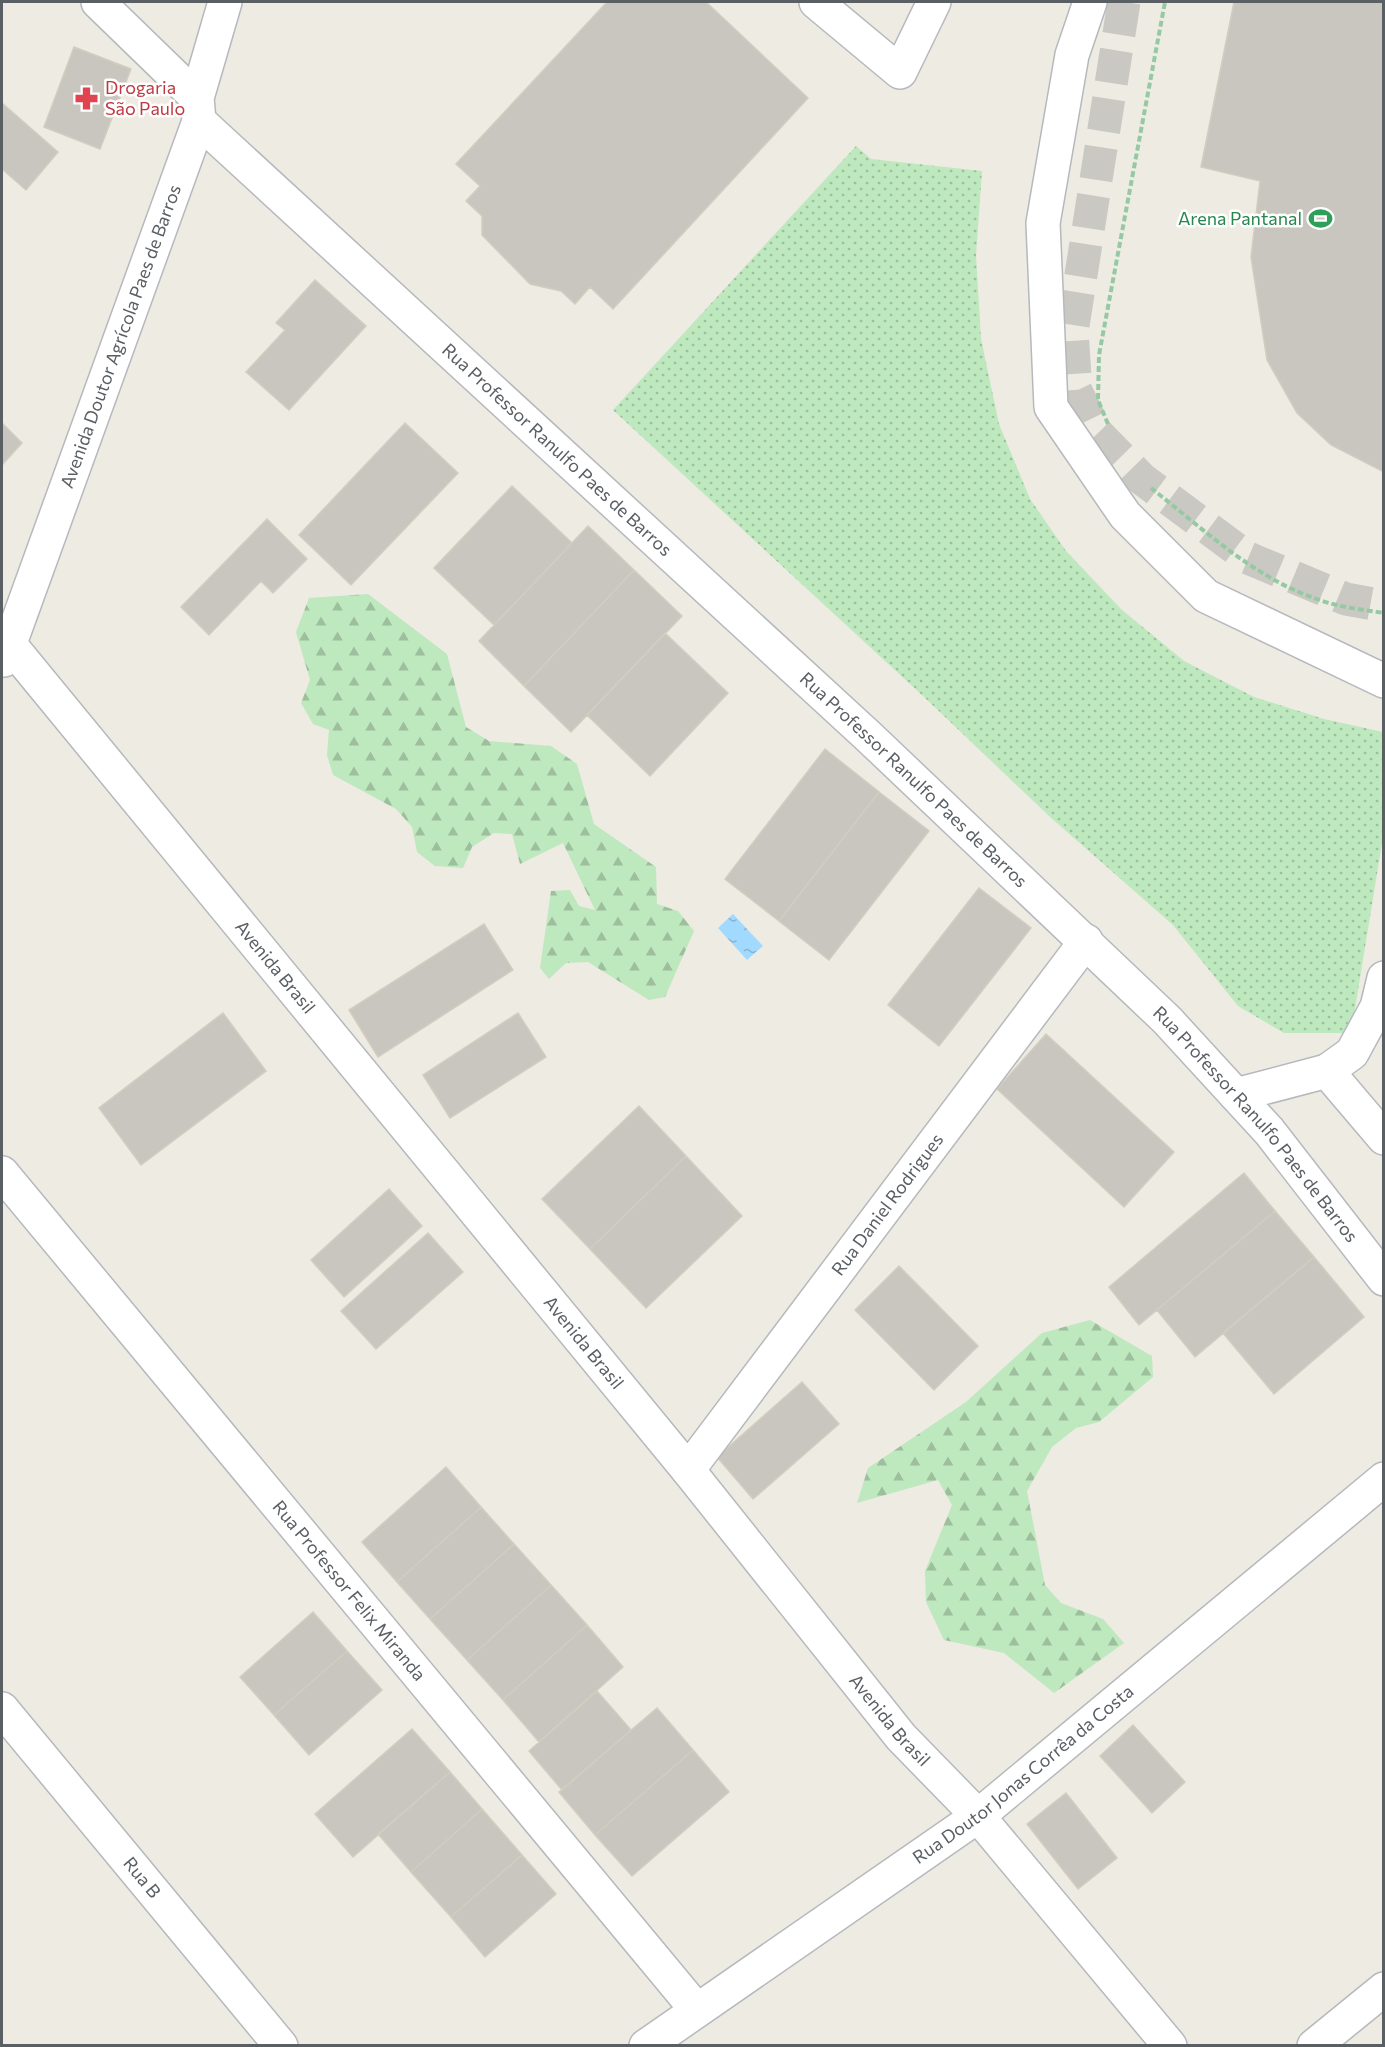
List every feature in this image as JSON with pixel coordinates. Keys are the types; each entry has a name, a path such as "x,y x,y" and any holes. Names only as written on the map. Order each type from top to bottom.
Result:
{"street":[{"path":"98,2 198,109"},
{"name":"Avenida Doutor Agrícola Paes de Barros","path":"4,649 198,109 225,2"},
{"path":"816,2 900,72 934,2"},
{"path":"1090,2 1072,55 1043,223 1051,407 1125,515 1206,596 1383,681"},
{"name":"Rua Professor Ranulfo Paes de Barros","path":"198,109 410,313 860,727 1167,1020 1269,1131 1383,1279"},
{"name":"Avenida Brasil","path":"4,649 688,1470 901,1737 978,1816 1170,2046"},
{"name":"Rua Daniel Rodrigues","path":"688,1470 1086,941"},
{"path":"1236,1095 1327,1071 1352,1053 1377,1006 1383,978"},
{"path":"1327,1071 1383,1138"},
{"name":"Rua Professor Felix Miranda","path":"2,1173 696,2009"},
{"name":"Rua Doutor Jonas Corrêa da Costa","path":"646,2046 696,2009 978,1816 1383,1479"},
{"name":"Rua B","path":"2,1709 281,2046"},
{"path":"1314,2046 1383,1989"}],"path":[{"path":"1111,431 1098,400 1099,355 1165,2"},
{"path":"1150,487 1254,569 1329,603 1383,613"}],"green space":[{"path":"856,146 871,159 982,171 976,255 981,339 999,424 1030,499 1066,551 1122,610 1184,661 1254,697 1324,719 1383,732 1383,837 1351,1033 1284,1033 1238,1006 1173,925 1049,816 922,695 613,410"},
{"path":"368,594 447,654 466,727 489,741 551,746 577,764 594,824 656,867 657,904 678,911 694,931 665,997 649,1000 588,962 566,963 549,979 540,968 551,891 570,890 579,906 595,910 563,843 520,864 512,834 494,833 472,847 463,868 435,866 417,852 412,827 396,809 333,775 327,755 329,730 313,724 301,703 310,680 296,632 309,598"},
{"path":"1090,1320 1152,1356 1153,1377 1099,1422 1076,1428 1052,1447 1027,1491 1045,1585 1061,1603 1103,1619 1124,1643 1054,1693 1004,1653 944,1640 926,1602 925,1571 952,1505 938,1480 857,1503 868,1468 966,1402 1042,1333"}],"water":[{"path":"733,914 763,946 747,960 718,928"}],"building":[{"path":"607,2 706,2 808,98 613,309 590,287 575,304 561,291 530,284 482,235 482,216 466,201 480,186 456,164"},
{"name":"Arena Pantanal","path":"1234,2 1384,2 1384,472 1331,445 1297,413 1267,360 1251,257 1260,181 1201,167"},
{"name":"Drogaria São Paulo","path":"74,47 131,69 100,149 44,127"},
{"path":"2,103 58,152 26,190 2,169"},
{"path":"315,280 366,326 289,410 246,372 285,330 276,323"},
{"path":"2,423 22,443 2,465"},
{"path":"405,423 458,473 351,585 299,535"},
{"path":"512,486 572,543 494,625 434,568"},
{"path":"267,519 307,559 273,593 261,581 209,635 181,607"},
{"path":"588,526 634,570 524,686 479,641"},
{"path":"634,570 682,616 571,732 524,686"},
{"path":"665,633 728,693 650,776 587,715"},
{"path":"825,749 879,792 779,921 725,879"},
{"path":"879,792 929,831 829,960 779,921"},
{"path":"979,888 1031,928 939,1046 888,1005"},
{"path":"484,924 513,970 378,1057 349,1010"},
{"path":"223,1013 266,1071 141,1165 99,1108"},
{"path":"518,1013 546,1057 450,1118 423,1075"},
{"path":"1046,1034 1174,1152 1124,1207 997,1089"},
{"path":"639,1106 686,1156 590,1249 542,1199"},
{"path":"686,1156 742,1216 646,1308 590,1249"},
{"path":"1244,1173 1275,1211 1139,1325 1109,1287"},
{"path":"389,1189 422,1226 344,1297 311,1260"},
{"path":"1275,1211 1314,1257 1195,1357 1157,1310"},
{"path":"428,1233 463,1272 376,1349 341,1311"},
{"path":"1314,1257 1364,1317 1274,1394 1223,1333"},
{"path":"899,1266 978,1346 934,1390 855,1310"},
{"path":"802,1382 839,1424 753,1499 717,1457"},
{"path":"446,1467 481,1507 397,1582 362,1542"},
{"path":"481,1507 514,1544 430,1619 397,1582"},
{"path":"514,1544 551,1585 467,1660 430,1619"},
{"path":"551,1585 587,1625 503,1700 467,1660"},
{"path":"313,1612 347,1651 274,1715 240,1677"},
{"path":"587,1625 623,1667 539,1742 503,1700"},
{"path":"347,1651 382,1690 309,1755 274,1715"},
{"path":"597,1691 631,1730 562,1790 529,1751"},
{"path":"657,1708 693,1750 595,1835 559,1792"},
{"path":"1133,1725 1185,1782 1152,1813 1100,1756"},
{"path":"412,1729 450,1772 353,1857 315,1814"},
{"path":"693,1750 729,1792 632,1876 595,1835"},
{"path":"450,1772 482,1809 411,1872 378,1834"},
{"path":"1066,1793 1117,1858 1078,1889 1027,1824"},
{"path":"482,1809 522,1855 451,1917 411,1872"},
{"path":"522,1855 556,1894 485,1957 451,1917"}],"tunnel":[{"path":"1124,2 1072,332 1076,391 1096,432 1142,479 1248,558 1346,599 1384,606"}],"place":[{"name":"Drogaria São Paulo","path":"87,98"},
{"name":"Arena Pantanal","path":"1320,219"}]}
